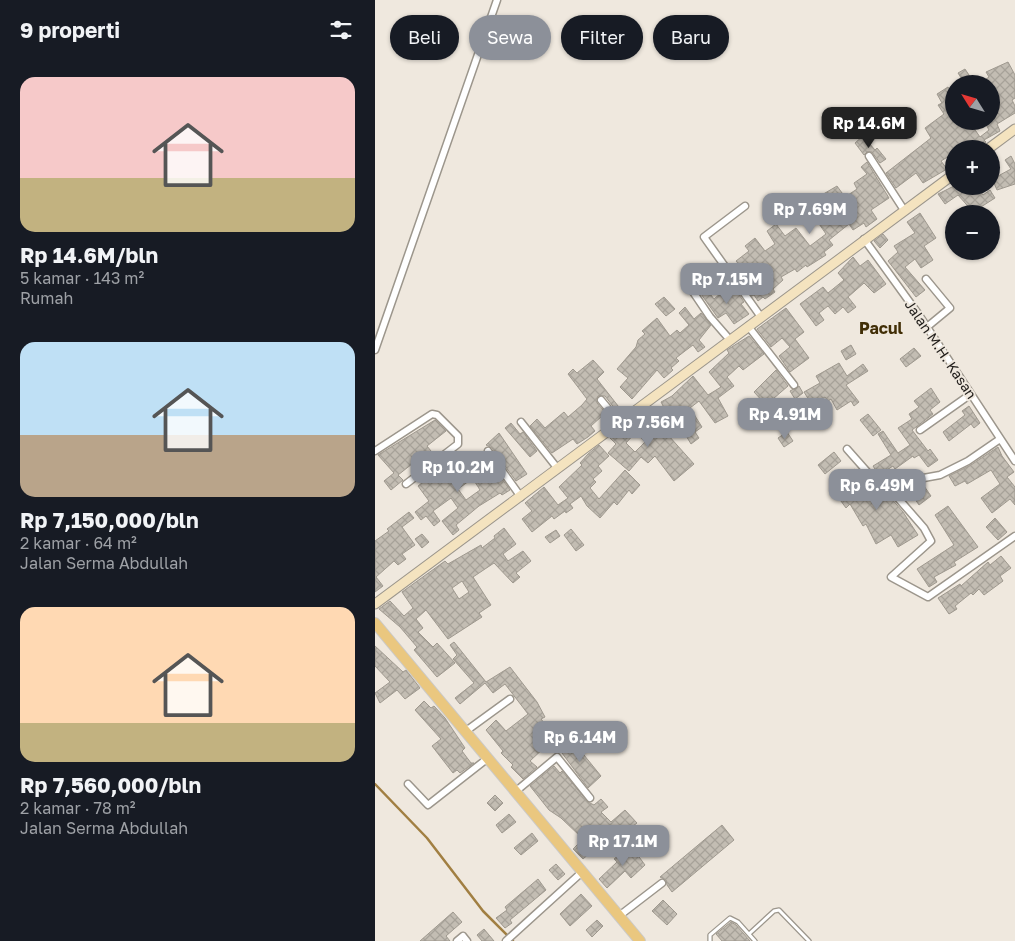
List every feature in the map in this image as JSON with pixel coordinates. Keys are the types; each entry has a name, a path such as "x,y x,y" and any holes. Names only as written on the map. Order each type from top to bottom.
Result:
{"main road":[{"path":"1000,140 1015,129"},
{"path":"375,604 945,180"},
{"path":"375,623 639,941"}],"street":[{"path":"375,350 497,0"},
{"path":"869,156 904,210"},
{"path":"745,206 704,237 761,317"},
{"name":"Jalan M.H. Kasan","path":"864,239 927,327 1015,461"},
{"path":"926,279 950,308 927,327"},
{"path":"687,283 710,317 730,340"},
{"path":"748,326 794,385"},
{"path":"920,430 971,394"},
{"path":"601,400 620,423"},
{"path":"375,451 431,414 437,415 458,436 459,444 406,484"},
{"path":"521,422 558,469"},
{"path":"847,450 875,482 884,482 894,479 918,479 940,475 967,461 1001,439"},
{"path":"488,451 521,496"},
{"path":"884,482 925,528 931,541 891,577 928,597 1015,536"},
{"path":"466,732 510,699"},
{"path":"515,792 557,757 590,798"},
{"path":"408,784 428,805 487,758"},
{"path":"506,941 581,873"},
{"path":"619,916 662,883"},
{"path":"457,941 463,936 467,941"}],"lane":[{"path":"749,934 774,911 779,910 809,941"},
{"path":"710,941 709,935 730,918 738,922 755,941"}],"building":[{"path":"1008,62 1015,75 1015,98 1012,100 1015,106 1015,113 1000,122 1000,75 988,75 986,72"},
{"path":"965,69 969,75 959,75 958,73"},
{"path":"945,89 945,130 975,130 980,137 989,130 1000,131 984,140 945,140 945,159 941,161 945,166 945,170 923,183 916,173 896,188 886,173 931,138 925,128 944,114 938,105 942,103 937,94"},
{"path":"863,136 886,159 880,163 872,152 867,152 864,155 855,143"},
{"path":"1011,156 1015,164 1015,184 1000,189 1000,175 1011,169 1005,160"},
{"path":"867,162 889,198 871,210 877,219 866,227 864,223 853,230 849,224 829,240 833,245 824,252 826,255 797,272 795,269 781,277 783,280 773,289 775,292 765,299 763,297 758,301 754,295 752,296 741,280 748,275 736,261 749,251 745,246 755,238 765,251 775,244 767,231 776,224 785,236 796,228 810,246 826,234 815,218 812,220 803,206 837,186 845,197 857,189 854,183 867,174 861,167"},
{"path":"945,190 945,195 958,195 945,204 938,194"},
{"path":"958,195 993,195 995,198 984,205 967,205"},
{"path":"920,213 936,238 924,246 933,260 921,268 915,259 905,267 925,290 916,297 888,261 898,252 894,246 915,233 907,222"},
{"path":"883,234 888,240 880,248 874,241"},
{"path":"853,257 860,266 868,260 886,284 874,293 864,283 848,297 856,307 848,313 843,307 835,314 828,306 819,313 824,320 816,326 800,304 823,287 828,293 844,280 838,273"},
{"path":"698,269 703,277 693,284 686,278"},
{"path":"735,289 744,302 741,304 749,314 734,324 726,313 718,318 701,294 707,290 714,299 721,293 724,297"},
{"path":"664,297 675,309 666,316 655,304"},
{"path":"685,307 694,319 701,313 711,325 699,340 705,347 698,352 693,345 685,351 676,358 679,361 664,378 657,370 632,399 620,387 628,378 617,369 636,347 638,340 645,334 642,331 657,318 670,336 677,330 680,333 689,325 679,313"},
{"path":"786,308 804,332 795,339 809,358 790,372 779,356 790,347 782,338 771,347 757,329"},
{"path":"749,336 764,354 743,370 739,366 727,377 734,386 718,398 728,416 715,423 699,401 690,408 702,427 695,432 699,438 691,444 673,414 669,417 661,402 672,396 693,376 708,395 721,387 709,372 729,353 727,350"},
{"path":"851,345 856,354 846,360 841,351"},
{"path":"914,348 921,356 906,367 900,359"},
{"path":"593,360 604,372 597,379 622,411 619,414 605,396 598,396 597,403 610,418 607,421 602,416 591,426 595,431 588,437 577,444 573,439 552,453 530,426 537,419 545,428 564,412 568,417 582,405 587,399 568,374 573,369 577,373"},
{"path":"839,363 847,376 863,364 868,371 846,385 859,402 854,406 851,401 837,410 831,399 828,401 825,397 812,405 804,392 820,383 816,376"},
{"path":"776,370 788,386 766,405 754,392"},
{"path":"799,386 803,393 795,399 790,391"},
{"path":"931,388 940,402 930,410 933,414 912,430 928,451 930,449 938,460 928,467 919,455 914,458 913,456 895,469 893,466 879,475 873,466 891,455 878,434 883,431 898,453 910,445 898,428 912,419 909,414 919,407 914,401"},
{"path":"969,406 980,423 974,428 971,424 949,441 943,432 965,415 962,411"},
{"path":"783,407 791,420 783,425 775,413"},
{"path":"643,413 664,438 668,435 694,464 674,481 655,456 648,463 641,457 629,471 608,453 616,444 610,438 627,424 629,426","holes":["636,432 645,442 635,452 626,443"]},
{"path":"868,414 881,430 873,436 860,420"},
{"path":"435,420 446,431 427,446 435,456 416,470 412,464 398,475 403,480 391,490 384,481 394,473 378,455"},
{"path":"511,423 520,434 523,432 537,451 530,457 505,428"},
{"path":"787,432 793,441 784,447 778,438"},
{"path":"499,433 527,474 516,481 492,448 486,445"},
{"path":"599,445 609,456 598,466 602,471 593,479 596,482 590,488 599,499 625,470 640,485 632,494 629,490 617,505 614,502 600,518 587,506 581,496 570,504 573,508 554,519 552,516 532,532 522,519 532,511 525,503 544,487 558,505 568,498 559,487 582,465 580,463 588,454"},
{"path":"998,447 1014,472 1007,477 1015,487 1015,505 1010,499 992,513 981,498 1000,484 991,470 967,484 965,481 955,486 949,476 971,465"},
{"path":"834,452 841,461 825,474 818,465"},
{"path":"451,460 469,481 458,489 466,500 480,490 475,482 486,474 480,466 485,461 491,469 493,467 510,490 502,495 500,493 479,506 456,525 459,530 453,535 442,521 458,508 451,498 433,511 440,521 434,526 426,516 421,520 415,512 429,501 418,486"},
{"path":"855,469 863,480 866,478 878,494 884,490 903,512 918,535 898,547 891,535 876,544 866,524 863,526 850,504 846,508 838,497 850,488 843,478"},
{"path":"922,483 931,496 919,505 908,489 915,484"},
{"path":"904,484 910,493 904,497 895,487"},
{"path":"948,506 978,547 954,562 956,565 934,577 937,582 929,587 917,569 954,545 935,515"},
{"path":"409,512 414,518 402,527 415,545 402,554 406,559 398,565 394,561 376,577 383,586 375,592 375,541"},
{"path":"995,518 1007,532 998,540 986,527"},
{"path":"504,528 516,544 503,554 508,561 523,551 531,561 516,573 520,577 513,583 494,563 473,577 491,605 479,613 482,617 448,639 426,610 416,619 423,628 418,632 433,647 437,643 455,663 437,677 414,650 417,647 400,627 379,609 390,601 404,616 413,608 402,592 445,561 448,564 481,545 482,548 495,538 494,536","holes":["462,581 469,592 459,599 452,588"]},
{"path":"571,529 584,545 576,551 564,535"},
{"path":"556,530 560,536 550,543 545,537"},
{"path":"422,534 429,542 422,548 415,539"},
{"path":"1001,556 1011,568 1000,576 1003,581 984,595 979,589 973,595 971,593 955,606 957,609 949,614 938,598 960,584 961,586 988,562 990,565"},
{"path":"454,642 486,682 510,667 537,702 545,717 541,719 559,742 550,749 547,745 530,761 537,767 523,779 511,767 513,765 501,753 503,751 486,730 496,720 506,731 528,714 505,684 493,693 485,683 460,704 455,698 474,683 453,659 457,655 450,645"},
{"path":"375,646 403,672 406,670 420,688 405,699 397,690 380,703 375,693 390,682 375,666"},
{"path":"424,701 431,708 434,706 445,718 465,748 462,751 471,763 474,763 460,773 457,770 453,773 432,746 441,739 415,710"},
{"path":"571,739 601,776 588,788 559,749"},
{"path":"554,766 560,773 562,771 588,802 594,805 601,799 608,807 601,812 611,822 625,810 637,823 629,829 627,827 611,842 603,833 588,849 591,852 583,859 573,849 583,839 561,818 549,810 530,786"},
{"path":"495,795 503,803 495,811 487,803"},
{"path":"509,814 516,822 502,833 496,825"},
{"path":"722,825 734,840 672,892 666,880 660,877"},
{"path":"532,833 538,841 521,855 514,848"},
{"path":"631,846 645,865 631,878 625,871 607,888 599,879 617,862 614,859"},
{"path":"556,864 565,874 558,880 549,870"},
{"path":"538,879 546,890 510,920 512,923 505,928 496,918 507,910 505,907"},
{"path":"581,894 592,906 570,926 560,914"},
{"path":"663,900 677,914 667,925 652,911"},
{"path":"453,912 462,922 446,936 450,941 420,941"},
{"path":"597,920 603,926 592,937 586,930"},
{"path":"731,922 750,941 722,941 716,934"},
{"path":"484,929 494,941 482,941 477,935"}],"waterway":[{"path":"375,784 427,838 483,911 513,941"}],"district":[{"name":"Pacul","path":"881,328"}]}
